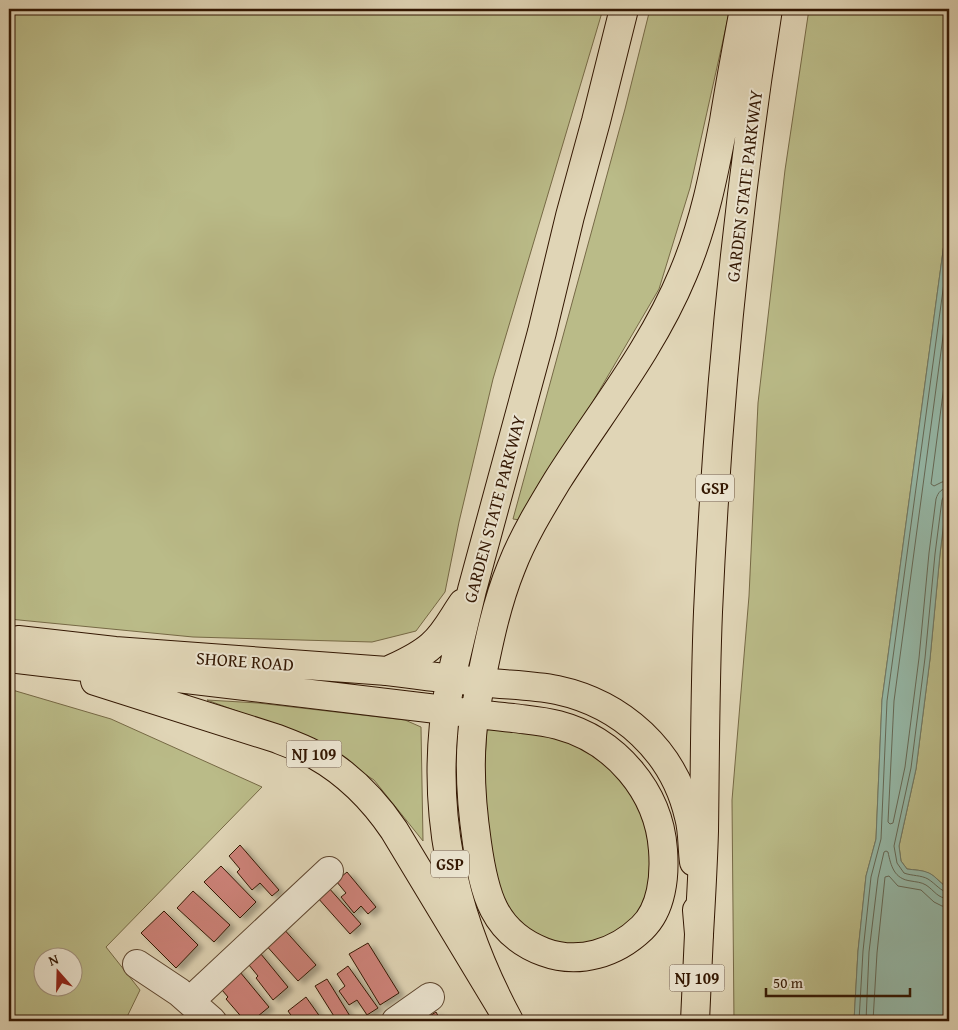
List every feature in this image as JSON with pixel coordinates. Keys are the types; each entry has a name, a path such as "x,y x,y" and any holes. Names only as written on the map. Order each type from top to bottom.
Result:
{"main road":[{"name":"GARDEN STATE PARKWAY","path":"506,1015 480,962 459,904 446,841 442,786 445,710 472,590 542,332 624,9"},
{"path":"9,658 475,714 545,722 575,731 604,747 629,768 639,781 654,809 662,840 664,872 654,913 641,929 622,944 597,954 574,958 549,954 521,941 500,921 488,896 479,859 471,768 472,734 475,714 487,651 511,568 527,534 559,478 648,342 685,271 700,227 714,172 744,9"},
{"name":"GARDEN STATE PARKWAY","path":"699,934 704,832 706,676 721,401 743,187 768,9"},
{"path":"386,671 424,652 433,644 472,590"},
{"name":"SHORE ROAD","path":"9,640 114,651 386,671 481,682"},
{"name":"NJ 109","path":"9,658 97,682 275,738 314,754 332,766 352,781 382,812 506,1015"},
{"name":"NJ 109","path":"481,682 558,690 595,703 611,711 638,730 662,755 682,794 690,819 699,934 695,1021"}],"street":[{"path":"190,1001 329,871"},
{"path":"137,964 179,992 212,1021"},
{"path":"396,1021 430,997"}],"green space":[{"path":"9,9 603,9 493,379 459,522 445,592 416,631 372,642 193,637 9,619"},
{"path":"650,9 730,9 690,188 659,289 572,437 520,520 513,519 625,109"},
{"path":"809,9 949,9 949,179 946,229 882,700 876,839 866,876 858,951 854,1021 734,1021 732,800 749,596 758,403 785,170"},
{"path":"949,480 948,888 928,873 907,869 901,861 899,846 916,769"},
{"path":"9,689 111,719 262,787 106,947 140,990 125,1021 9,1021"},
{"path":"207,700 258,703 405,720 421,727 423,841 374,780 307,737"},
{"path":"487,728 546,735 583,745 612,766 635,793 648,823 652,885 638,915 625,929 589,945 553,944 528,933 503,903 489,850 484,778"}],"water":[{"path":"949,179 949,480 916,769 899,846 901,861 907,869 929,873 949,888 949,1021 854,1021 858,951 866,876 876,839 882,700 946,229"}],"building":[{"path":"240,845 279,890 272,896 260,883 252,890 237,872 240,869 229,856"},
{"path":"221,866 256,902 240,918 204,882"},
{"path":"347,872 376,907 368,914 361,906 354,913 341,897 346,893 336,881"},
{"path":"328,887 361,924 350,934 317,897"},
{"path":"193,891 230,925 214,942 177,908"},
{"path":"164,911 198,945 176,968 141,933"},
{"path":"282,927 316,965 298,981 264,943"},
{"path":"368,943 399,993 380,1005 349,954"},
{"path":"256,948 288,987 273,1000 256,978 258,976 244,959"},
{"path":"235,966 269,1007 252,1021 245,1021 226,999 228,997 216,983"},
{"path":"348,966 378,1008 367,1015 357,1000 349,1005 339,991 345,986 337,974"},
{"path":"327,979 353,1021 337,1021 315,986"},
{"path":"306,997 323,1021 295,1021 288,1011"},
{"path":"436,1012 441,1021 422,1021"}]}
